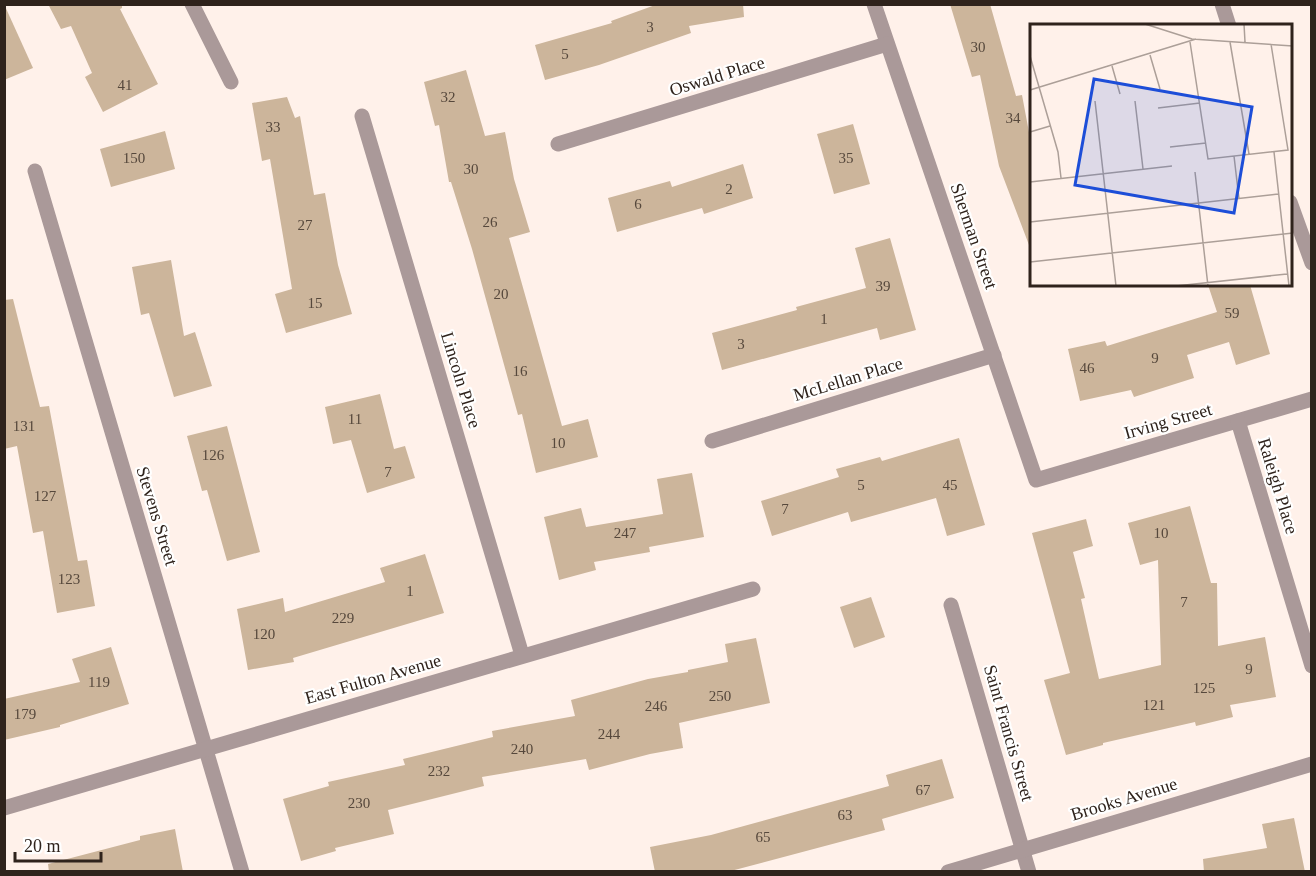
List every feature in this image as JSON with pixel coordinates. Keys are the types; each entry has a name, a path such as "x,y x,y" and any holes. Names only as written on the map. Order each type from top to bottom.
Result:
{"street":[{"path":"192,4 231,82"},
{"name":"Sherman Street","path":"874,4 1036,480"},
{"path":"1222,4 1228,24"},
{"name":"Oswald Place","path":"558,144 887,44"},
{"name":"Lincoln Place","path":"362,116 522,655"},
{"name":"Stevens Street","path":"34,171 242,872"},
{"path":"1292,208 1311,263"},
{"name":"McLellan Place","path":"712,441 994,355"},
{"name":"Irving Street","path":"1036,480 1311,399"},
{"name":"Raleigh Place","path":"1238,421 1311,666"},
{"name":"East Fulton Avenue","path":"4,808 753,589"},
{"name":"Saint Francis Street","path":"951,605 1029,872"},
{"name":"Brooks Avenue","path":"948,872 1311,764"}],"building":[{"path":"4,4 33,68 4,80"},
{"path":"48,4 122,4 120,9 158,84 103,112 85,77 92,73 71,26 61,29"},
{"path":"658,4 743,4 744,17 689,26 691,33 599,65 545,80 535,45 612,23 611,21"},
{"path":"950,4 990,4 1016,96 1022,95 1030,138 1030,245 999,166 980,75 972,77"},
{"path":"466,70 485,136 505,132 514,179 530,232 509,238 562,426 588,419 598,457 536,473 522,414 518,415 472,249 451,182 449,182 439,125 435,126 424,82"},
{"path":"287,97 295,118 300,116 314,195 325,193 338,265 352,314 286,333 275,294 292,289 270,159 262,161 252,103"},
{"path":"853,124 870,184 834,194 817,134"},
{"path":"165,131 175,169 111,187 100,149"},
{"path":"743,164 753,198 704,214 702,208 617,232 608,198 670,181 672,187"},
{"path":"890,238 916,330 880,340 877,328 722,370 712,333 866,288 855,248"},
{"path":"171,260 184,336 195,332 212,386 174,397 149,313 141,315 132,267"},
{"path":"1208,286 1250,286 1270,354 1236,365 1229,342 1187,355 1194,378 1134,397 1131,390 1080,401 1068,349 1105,341 1107,346 1217,312"},
{"path":"13,299 40,407 49,406 78,561 87,560 95,606 57,613 43,531 33,533 17,446 4,449 4,300"},
{"path":"380,394 394,449 405,446 415,478 367,493 351,440 333,444 325,407"},
{"path":"227,426 260,552 227,561 207,490 202,491 187,436"},
{"path":"959,438 985,525 947,536 936,498 851,522 848,512 772,536 761,501 839,477 836,469 880,457 882,461"},
{"path":"692,473 704,537 649,547 650,552 594,562 596,570 559,580 544,517 581,508 586,527 663,514 657,479"},
{"path":"1190,506 1211,583 1217,583 1218,646 1265,637 1276,697 1230,705 1233,717 1196,726 1195,722 1103,743 1103,745 1066,755 1044,680 1070,673 1032,533 1086,519 1093,546 1073,552 1085,598 1081,599 1099,679 1161,665 1158,560 1140,565 1128,523"},
{"path":"425,554 444,613 293,658 294,662 248,670 237,609 283,598 285,612 385,582 380,568"},
{"path":"871,597 885,637 854,648 840,607"},
{"path":"756,638 770,703 679,723 683,748 589,770 586,759 482,777 484,786 388,810 394,834 335,848 336,851 301,861 283,799 329,786 328,782 405,765 403,759 493,737 492,731 575,716 571,700 648,679 728,662 725,644"},
{"path":"111,647 129,704 60,725 60,727 4,740 4,699 80,682 72,659"},
{"path":"942,759 954,798 882,819 885,830 727,872 655,872 650,847 711,835 889,786 886,775"},
{"path":"1294,818 1305,872 1204,872 1203,859 1267,848 1262,824"},
{"path":"175,829 183,872 49,872 48,864 140,840 140,836"}]}
